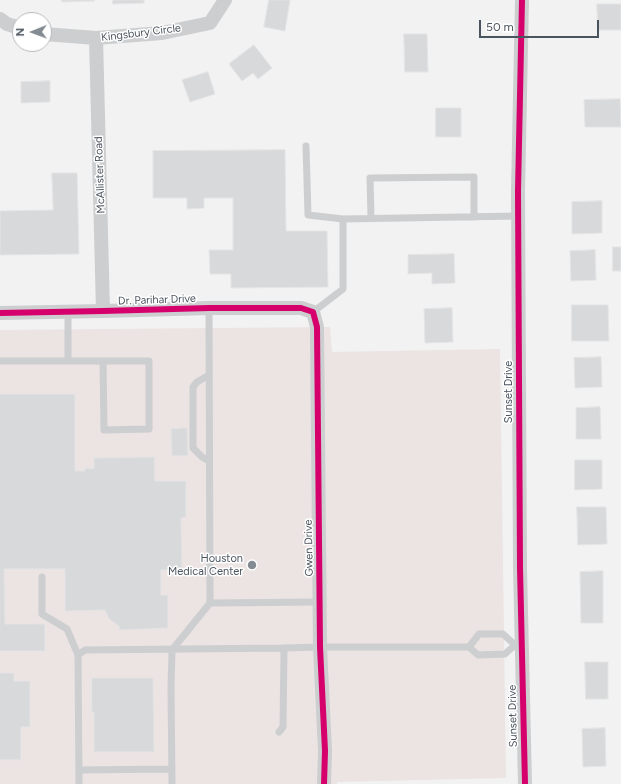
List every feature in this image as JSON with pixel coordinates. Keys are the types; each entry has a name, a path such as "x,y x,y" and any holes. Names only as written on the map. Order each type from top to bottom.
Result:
{"street":[{"name":"Kingsbury Circle","path":"52,35 96,38 162,33 210,23 225,0"},
{"name":"Sunset Drive","path":"522,0 518,216 519,645 525,784"},
{"path":"0,19 12,26"},
{"name":"McAllister Road","path":"96,38 103,311"},
{"name":"Dr. Parihar Drive","path":"0,313 209,308 301,308 313,312"},
{"name":"Gwen Drive","path":"313,312 317,328 320,647 325,751 324,784"}],"lane":[{"path":"306,146 308,214 343,219 518,216"},
{"path":"371,218 370,178 474,177 474,217"},
{"path":"313,312 343,289 343,219"},
{"path":"172,784 172,650 210,603 209,308"},
{"path":"68,312 68,361"},
{"path":"0,361 68,361 104,361 149,361 149,429 104,430 104,361"},
{"path":"209,374 196,382 193,387 193,448 202,457 209,461"},
{"path":"42,577 42,614 68,630 78,655 79,784"},
{"path":"210,603 320,602"},
{"path":"78,655 85,650 469,647 478,655 505,654 519,645 503,634 479,634 469,647"},
{"path":"279,732 283,727 284,648"},
{"path":"79,770 171,769"}],"shaded area":[{"name":"Houston Medical Center","path":"330,327 332,352 500,349 506,778 337,782 337,784 0,784 0,330"}],"building":[{"path":"62,0 94,0 95,1 62,2"},
{"path":"113,0 144,0 144,3 113,4"},
{"path":"269,0 290,0 285,31 264,27"},
{"path":"597,4 621,4 621,30 598,30"},
{"path":"404,34 427,34 428,72 405,72"},
{"path":"254,45 272,68 258,79 253,73 242,81 229,64"},
{"path":"208,72 215,94 190,102 182,80"},
{"path":"50,81 50,102 21,103 21,82"},
{"path":"620,99 621,127 585,127 584,100"},
{"path":"436,108 461,108 461,137 436,137"},
{"path":"285,150 286,231 327,231 328,287 231,288 231,274 210,274 209,250 233,250 233,198 204,198 204,208 187,209 187,198 153,198 153,151"},
{"path":"52,173 77,173 79,254 0,255 0,211 53,210"},
{"path":"602,201 602,233 572,234 572,202"},
{"path":"613,247 621,247 621,271 613,271"},
{"path":"595,250 596,280 571,281 570,251"},
{"path":"454,254 455,283 432,284 432,273 408,274 408,255"},
{"path":"572,305 608,305 609,341 572,341"},
{"path":"452,308 453,342 425,343 424,309"},
{"path":"601,357 602,387 575,388 574,358"},
{"path":"0,394 75,394 75,471 85,471 85,468 94,469 94,458 154,457 155,481 186,481 186,517 181,518 182,570 161,570 161,595 168,595 168,628 119,630 119,626 109,619 105,610 65,611 65,569 4,569 5,624 45,624 45,651 0,651"},
{"path":"600,407 601,439 576,439 576,408"},
{"path":"187,428 188,456 172,456 171,429"},
{"path":"575,460 602,460 602,489 575,490"},
{"path":"577,507 606,507 607,544 578,545"},
{"path":"603,571 603,623 581,623 580,572"},
{"path":"585,662 608,662 608,699 586,699"},
{"path":"0,673 14,673 14,681 30,681 30,727 21,727 21,760 0,760"},
{"path":"92,678 153,678 154,752 94,752"},
{"path":"605,728 606,766 583,767 582,729"}],"cycle path":[{"path":"522,0 518,191 520,568 525,784"},
{"path":"0,313 209,308 301,308 313,312 317,327 320,647 325,751 324,784"}],"place":[{"name":"Houston Medical Center","path":"252,565"}]}
